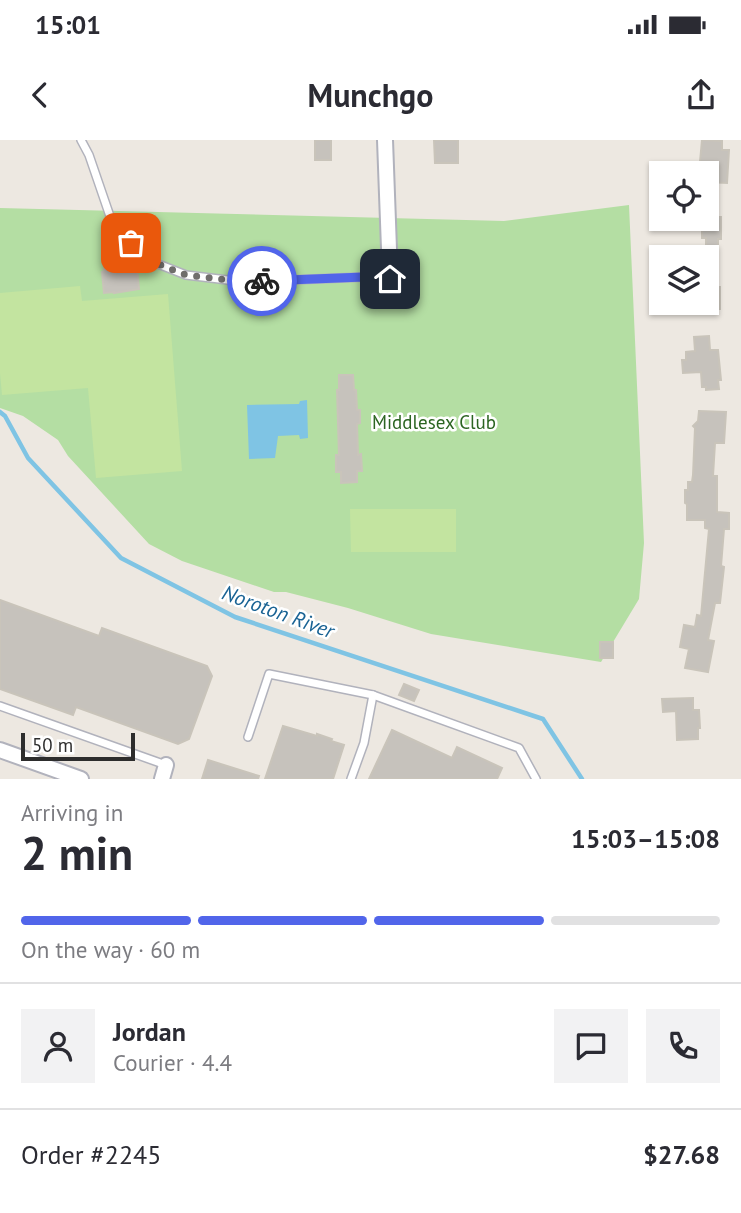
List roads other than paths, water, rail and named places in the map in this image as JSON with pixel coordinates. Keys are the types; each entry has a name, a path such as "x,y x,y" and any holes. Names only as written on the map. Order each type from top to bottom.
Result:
{"street":[{"path":"385,140 389,249"},
{"path":"0,750 81,779"}],"lane":[{"path":"81,140 114,225 148,260 186,275 244,282 364,277 390,279"},
{"path":"248,737 269,674 373,695 519,748 536,779"},
{"path":"351,779 363,743 373,695"},
{"path":"0,706 164,772"}],"water":[{"path":"307,400 308,438 300,439 299,435 278,436 275,458 249,459 247,405 299,404 300,401"}],"waterway":[{"name":"Noroton River","path":"0,412 5,416 28,458 121,558 235,617 543,719 582,779"}],"park label":[{"name":"Middlesex Club","path":"434,422"}]}
